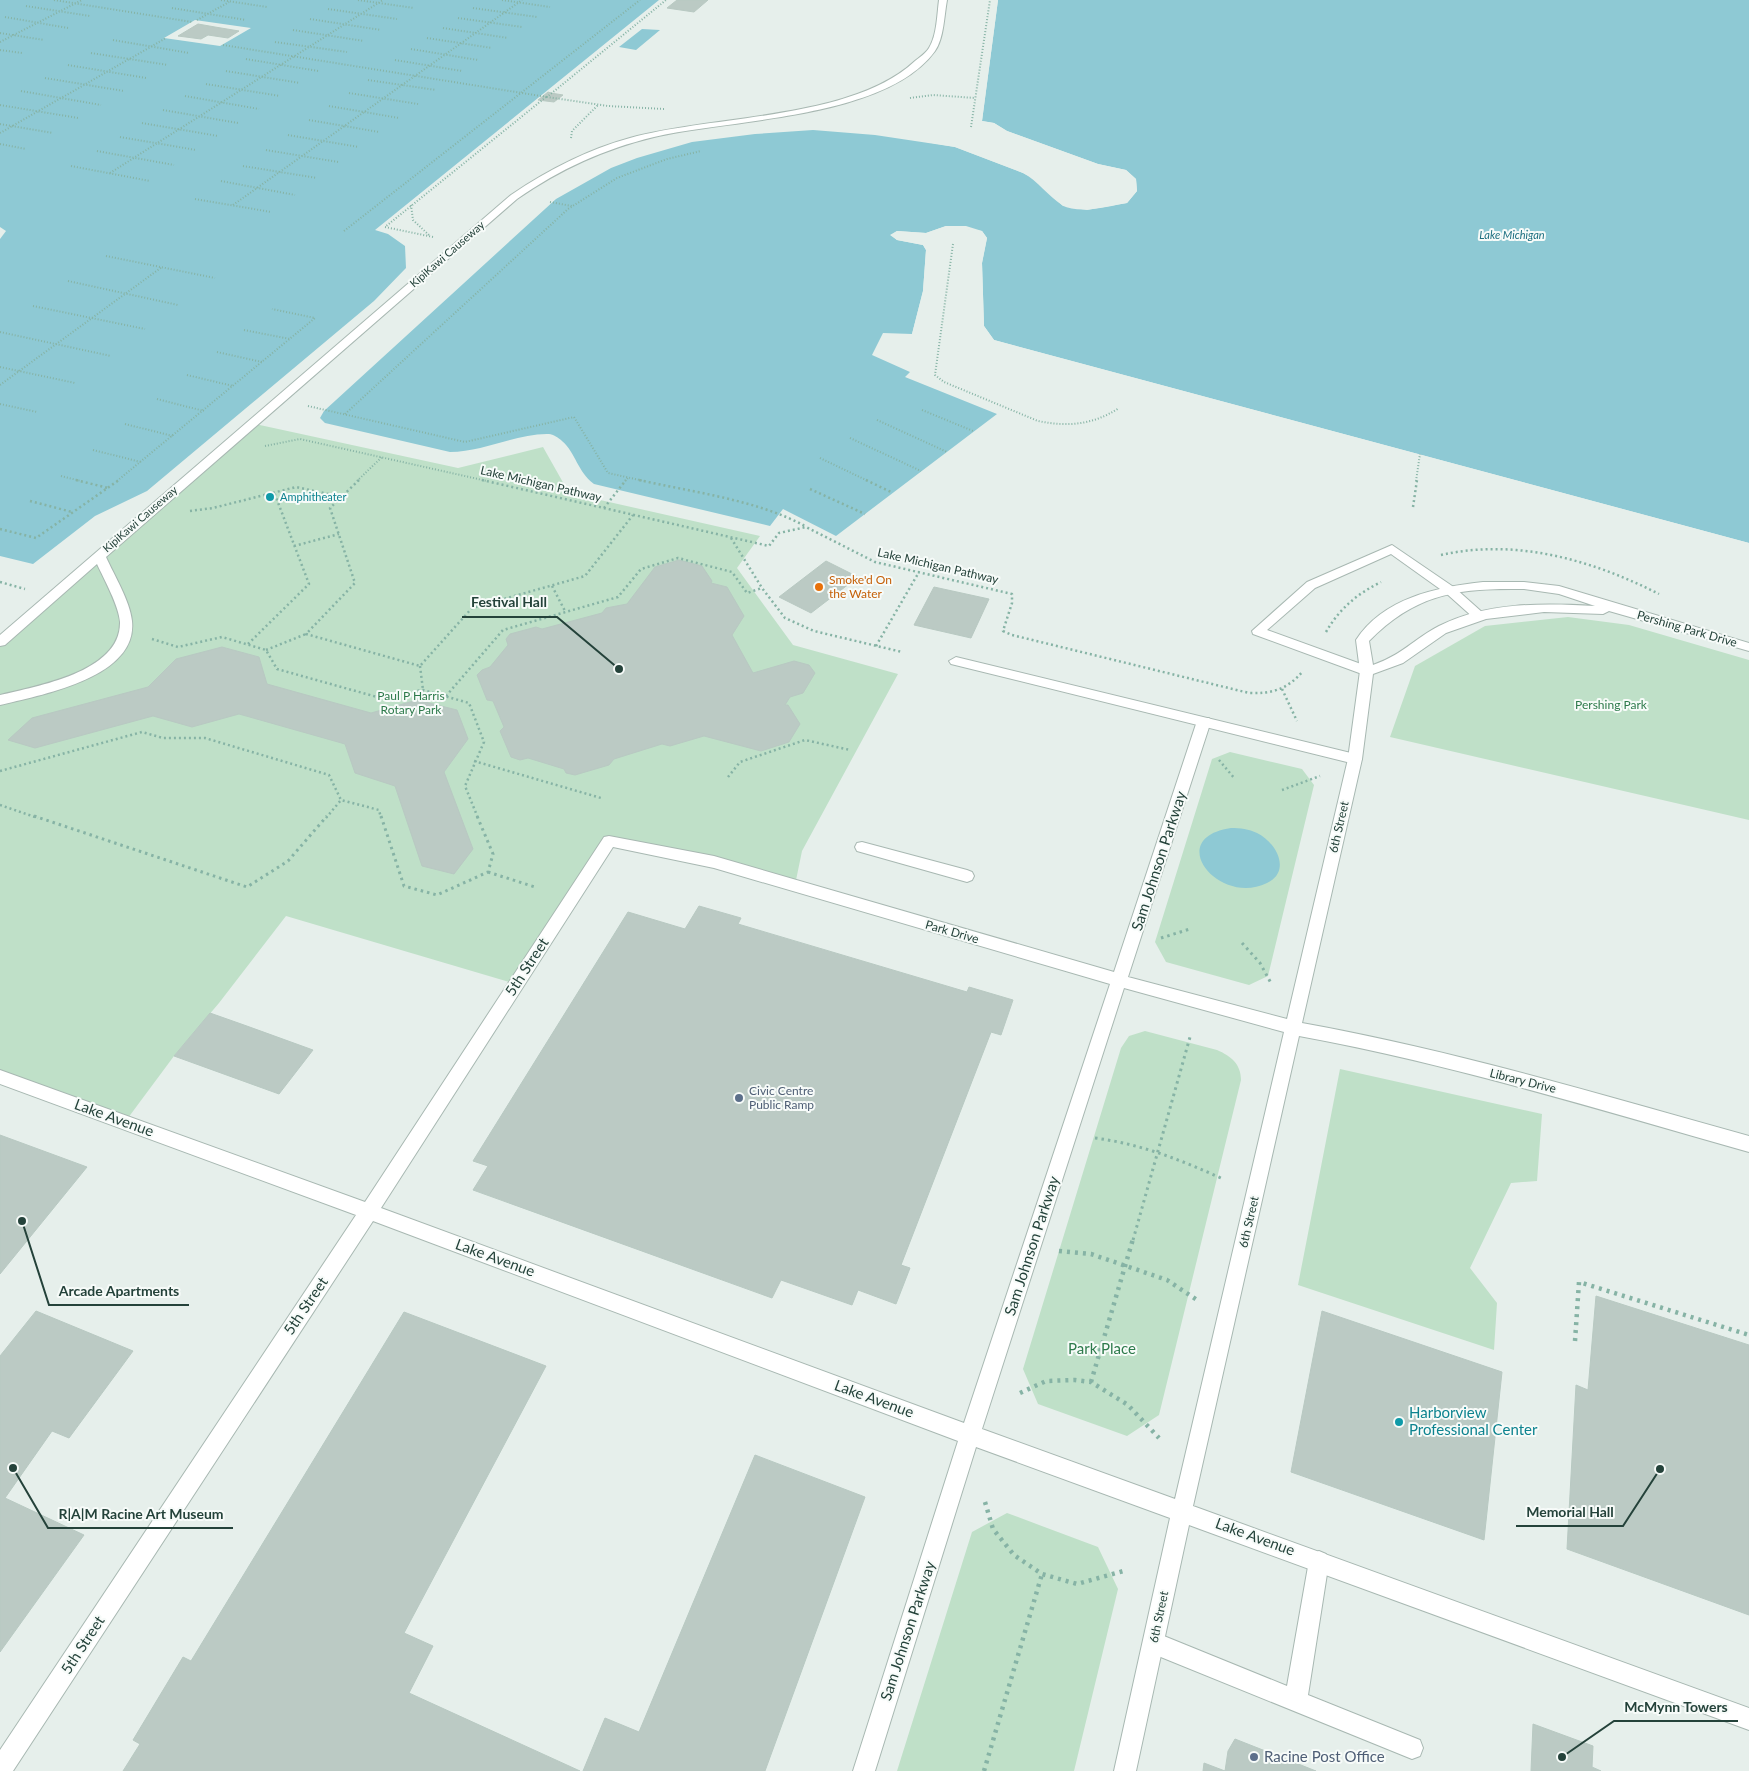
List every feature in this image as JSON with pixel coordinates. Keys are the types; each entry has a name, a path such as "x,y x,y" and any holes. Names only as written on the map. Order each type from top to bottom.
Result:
{"street":[{"name":"KipiKawi Causeway","path":"0,642 460,242 533,182 562,166 603,149 680,129 821,107 878,89 913,69 933,50 943,0"},
{"path":"1392,549 1416,566 1451,591 1478,616 1446,628 1404,657 1367,671 1258,631 1312,585 1392,549"},
{"path":"0,700 89,673 108,662 117,652 125,640 126,621 99,555"},
{"name":"Pershing Park Drive","path":"1451,591 1486,586 1532,586 1560,590 1625,612 1749,647"},
{"name":"6th Street","path":"1125,1771 1182,1511 1354,759 1367,671 1362,640 1383,619 1411,602 1451,591"},
{"name":"Pershing Park Drive","path":"1478,616 1523,608 1562,608 1625,612"},
{"path":"956,661 1354,759"},
{"name":"Sam Johnson Parkway","path":"864,1771 970,1435 1204,722"},
{"name":"Park Drive","path":"609,841 714,862 1120,981 1294,1028"},
{"name":"5th Street","path":"0,1770 609,841"},
{"path":"862,847 967,876"},
{"name":"Library Drive","path":"1294,1028 1354,1039 1535,1084 1749,1144"},
{"name":"Lake Avenue","path":"0,1077 368,1211 970,1435 1749,1719"},
{"path":"1296,1701 1318,1561"},
{"path":"1154,1643 1412,1748"}],"path":[{"path":"54,0 192,22"},
{"path":"0,42 82,0"},
{"path":"221,0 267,7"},
{"path":"358,0 414,8"},
{"path":"110,173 383,0"},
{"path":"502,0 550,7"},
{"path":"233,205 522,0"},
{"path":"344,231 640,0"},
{"path":"460,242 385,227 666,0"},
{"path":"971,127 990,0"},
{"path":"197,20 231,1"},
{"path":"26,6 90,16"},
{"path":"172,8 246,20"},
{"path":"473,8 537,17"},
{"path":"328,9 397,19"},
{"path":"5,17 68,28"},
{"path":"458,18 522,27"},
{"path":"310,20 381,30"},
{"path":"443,28 508,38"},
{"path":"293,30 364,41"},
{"path":"0,33 44,40"},
{"path":"0,133 166,38"},
{"path":"427,38 492,48"},
{"path":"113,40 189,52"},
{"path":"274,42 347,52"},
{"path":"223,45 608,106 669,109"},
{"path":"412,49 478,60"},
{"path":"0,50 22,53"},
{"path":"91,53 168,65"},
{"path":"246,59 318,71"},
{"path":"395,60 462,71"},
{"path":"68,65 146,78"},
{"path":"226,71 300,83"},
{"path":"45,78 124,91"},
{"path":"368,80 436,90"},
{"path":"206,84 280,96"},
{"path":"21,91 101,105"},
{"path":"349,93 418,104"},
{"path":"185,96 259,109"},
{"path":"0,105 78,118"},
{"path":"329,106 399,118"},
{"path":"164,110 238,123"},
{"path":"309,120 380,132"},
{"path":"142,123 218,136"},
{"path":"0,124 53,133"},
{"path":"288,135 359,147"},
{"path":"120,137 196,150"},
{"path":"0,144 26,149"},
{"path":"345,414 572,206 602,187 648,165 709,149"},
{"path":"266,150 338,162"},
{"path":"97,151 174,165"},
{"path":"71,166 150,181"},
{"path":"243,166 317,178"},
{"path":"221,182 295,195"},
{"path":"195,199 271,212"},
{"path":"546,201 572,206"},
{"path":"411,205 413,220 430,236"},
{"path":"953,244 935,376 944,382 1038,421 1052,424 1076,425 1095,422 1119,408"},
{"path":"106,256 215,278"},
{"path":"0,385 162,267"},
{"path":"68,282 178,305"},
{"path":"33,306 145,329"},
{"path":"0,528 36,538 142,462 315,318 272,309"},
{"path":"244,330 290,339"},
{"path":"0,332 111,356"},
{"path":"216,352 262,362"},
{"path":"0,367 75,383"},
{"path":"187,375 233,386"},
{"path":"157,399 204,410"},
{"path":"278,400 466,442 574,417 608,473 755,506 785,515 806,527"},
{"path":"0,404 37,412"},
{"path":"922,410 973,432"},
{"path":"876,420 948,452"},
{"path":"125,424 173,436"},
{"path":"850,438 921,471"},
{"name":"Lake Michigan Pathway","path":"258,447 300,440 382,456 769,546 779,533 806,527 874,562 996,588 1012,594 1011,606 1003,625 1003,631 1006,634 1249,693 1267,695 1296,680 1316,651 1342,606 1368,588 1433,558 1470,548 1556,556 1614,572 1665,598"},
{"path":"93,450 142,462"},
{"path":"1412,507 1420,454"},
{"path":"152,639 178,647 222,637 266,650 306,634 355,583 330,508 382,456"},
{"path":"820,458 892,493"},
{"path":"61,476 108,488"},
{"path":"604,508 628,478"},
{"path":"185,510 213,508 296,487 342,497"},
{"path":"810,489 865,514"},
{"path":"248,644 309,584 274,492"},
{"path":"30,501 72,512"},
{"path":"423,690 420,666 472,608 585,576 633,515"},
{"path":"294,546 339,534"},
{"path":"731,538 762,588 785,618 814,631 902,652"},
{"path":"446,696 503,630 618,596 640,568 678,558 732,572 747,593 762,588"},
{"path":"876,646 919,572"},
{"path":"0,582 28,590"},
{"path":"552,586 565,611"},
{"path":"306,634 420,666"},
{"path":"266,650 277,669 377,697 423,690 469,703 484,742 474,761 465,786 493,854 488,872"},
{"path":"1282,688 1297,722"},
{"path":"0,771 142,732 163,738 205,738 329,775 341,800 379,810 404,886 437,895 488,872 535,887"},
{"path":"728,778 740,762 805,740 850,750"},
{"path":"1217,758 1235,779"},
{"path":"474,761 601,798"},
{"path":"1282,790 1320,776"},
{"path":"0,805 247,887 288,860 341,800"},
{"path":"1157,940 1190,929"},
{"path":"1242,942 1260,963 1272,985"},
{"path":"1091,1382 1124,1265 1160,1152 1190,1037"},
{"path":"1089,1137 1124,1141 1160,1152 1223,1179"},
{"path":"1054,1250 1091,1254 1167,1280 1196,1300"},
{"path":"1575,1342 1579,1282 1749,1336"},
{"path":"1020,1393 1046,1381 1075,1380 1091,1382 1128,1405 1159,1438"},
{"path":"985,1502 993,1529 1014,1555 1042,1574 1077,1584 1127,1570"},
{"path":"984,1771 1042,1574"}],"green space":[{"name":"Paul P Harris Rotary Park","path":"251,423 458,468 543,447 569,493 760,536 737,568 793,645 898,674 802,851 795,885 609,841 516,984 286,916 219,1003 174,1056 125,1122 0,1077 0,643"},
{"name":"Pershing Park","path":"1568,617 1629,625 1749,660 1749,820 1390,737 1415,666 1485,626"},
{"path":"1230,752 1302,769 1314,785 1268,976 1249,985 1166,962 1155,942 1212,759"},
{"name":"Park Place","path":"1145,1031 1222,1052 1237,1065 1241,1074 1241,1080 1159,1415 1127,1436 1038,1404 1023,1369 1121,1048 1129,1036"},
{"path":"1340,1069 1542,1114 1537,1181 1511,1183 1470,1268 1497,1303 1494,1350 1298,1285"},
{"path":"1007,1513 1098,1547 1118,1589 1074,1771 897,1771 972,1532"}],"water":[{"path":"0,0 659,0 375,230 388,234 405,246 406,268 374,301 147,491 95,516 33,564 0,556 0,239 6,231 0,227"},
{"name":"Lake Michigan","path":"998,0 1749,0 1749,543 994,340 984,326 982,263 987,238 982,231 946,226 926,233 897,231 891,235 897,240 923,245 926,250 923,291 912,334 883,333 872,355 910,372 905,377 997,414 836,536 783,509 770,526 594,484 588,479 567,446 551,434 525,436 475,449 450,452 325,423 320,418 324,411 556,199 611,168 637,158 692,142 755,134 813,130 875,135 955,147 1023,173 1062,205 1069,208 1085,210 1127,203 1137,191 1136,179 1126,170 1098,164 1007,131 994,123 982,121"},
{"path":"642,29 660,30 636,50 619,47"},
{"path":"1231,828 1254,832 1264,837 1270,843 1275,850 1280,864 1275,878 1267,883 1249,888 1232,886 1217,879 1206,868 1200,856 1201,844 1211,834"}],"pier":[{"path":"995,0 998,0 982,121 994,123 1007,131 1098,164 1126,170 1136,179 1137,191 1127,203 1087,210 1063,206 1033,178 1023,173 955,147 926,142 926,139 956,144 1024,170 1034,176 1064,203 1087,208 1126,201 1135,190 1134,181 1125,172 1097,166 1007,133 993,125 980,122"},
{"path":"195,20 251,28 220,46 164,38"},
{"path":"946,226 966,226 982,231 987,238 982,263 984,326 994,340 1749,543 1749,545 993,342 982,326 979,263 985,238 981,233 966,229 946,229 927,236 895,235 898,238 924,242 929,250 926,291 915,334 912,334 923,291 926,250 923,245 897,240 890,235 897,231 926,233"}],"building":[{"path":"677,0 708,0 694,12 667,8"},
{"path":"198,24 239,31 228,38 208,35 201,39 178,36"},
{"path":"548,92 563,95 554,102 538,100"},
{"path":"679,560 702,566 712,581 711,583 727,587 744,616 732,635 753,673 794,661 809,665 815,673 803,693 790,697 785,705 788,705 800,724 789,742 761,751 704,736 670,746 662,744 614,759 609,765 575,775 566,773 564,769 528,758 520,760 511,757 500,731 504,727 493,701 487,700 477,675 482,670 490,667 508,645 506,639 510,634 536,627 542,629 602,613 606,608 627,604 655,567"},
{"name":"Smoke'd On the Water","path":"826,561 858,577 811,613 779,597"},
{"path":"934,587 989,599 971,638 914,625"},
{"path":"222,647 259,657 267,684 371,713 417,700 457,710 468,739 444,772 473,849 454,874 422,866 395,786 355,773 345,744 239,714 192,727 153,716 35,748 8,740 32,718 148,687 176,659"},
{"name":"Civic Centre Public Ramp","path":"699,906 741,918 738,924 967,992 969,987 1013,1000 1001,1035 991,1032 901,1265 910,1268 896,1304 858,1290 852,1305 781,1280 772,1298 473,1190 488,1166 473,1161 628,912 685,929"},
{"path":"210,1013 313,1050 279,1094 174,1056"},
{"path":"0,1135 87,1167 0,1274"},
{"path":"1596,1296 1749,1345 1749,1615 1567,1549 1576,1385 1588,1390"},
{"path":"36,1311 133,1351 69,1438 52,1431 5,1498 84,1535 0,1652 0,1356"},
{"name":"Harborview Professional Center","path":"1322,1311 1502,1372 1484,1540 1291,1472"},
{"path":"404,1312 546,1366 404,1633 433,1646 409,1693 580,1771 123,1771 140,1744 133,1740 183,1657 191,1661"},
{"path":"755,1455 865,1497 765,1771 583,1771 605,1718 639,1732"},
{"path":"1533,1724 1593,1746 1592,1767 1601,1771 1531,1771"},
{"name":"Racine Post Office","path":"1235,1739 1316,1771 1225,1771 1228,1751"},
{"path":"1204,1763 1225,1771 1203,1771"}],"place":[{"name":"Amphitheater","path":"270,497"},
{"name":"Smoke'd On the Water","path":"819,587"},
{"name":"Festival Hall","path":"619,669"},
{"name":"Civic Centre Public Ramp","path":"739,1098"},
{"name":"Arcade Apartments","path":"22,1221"},
{"name":"Harborview Professional Center","path":"1399,1422"},
{"name":"R|A|M Racine Art Museum","path":"13,1468"},
{"name":"Memorial Hall","path":"1660,1469"},
{"name":"Racine Post Office","path":"1254,1757"},
{"name":"McMynn Towers","path":"1562,1757"}]}
